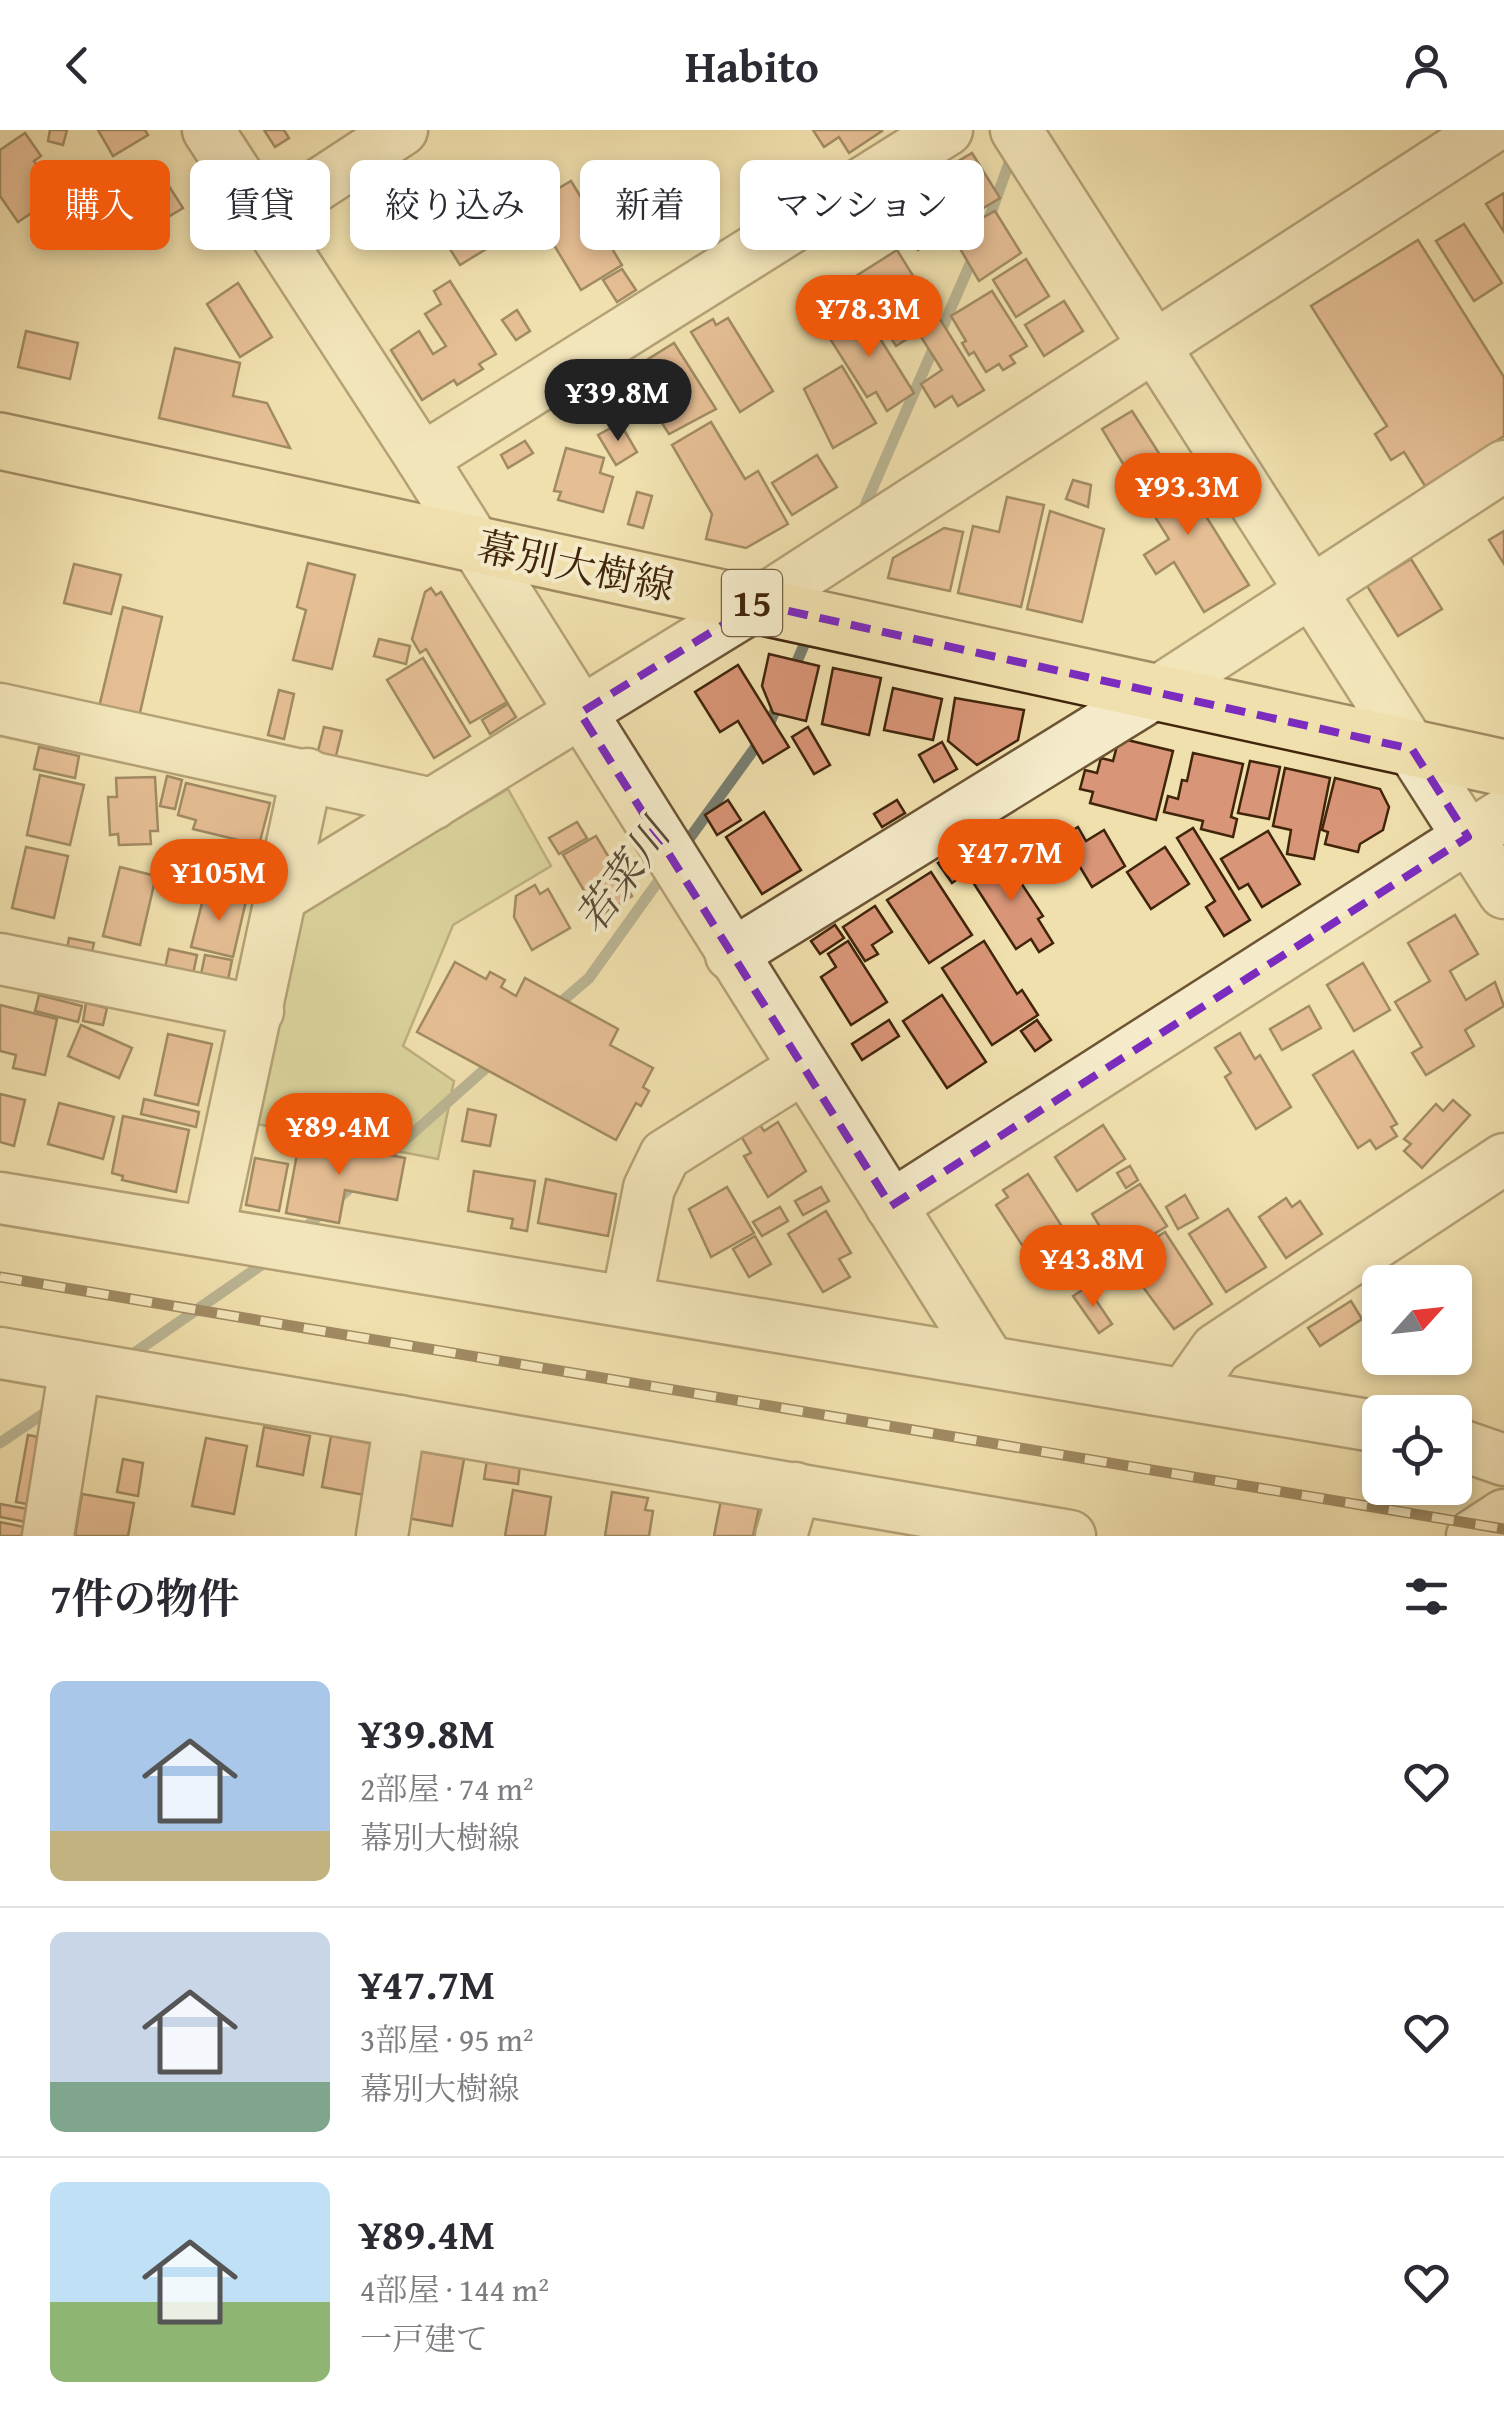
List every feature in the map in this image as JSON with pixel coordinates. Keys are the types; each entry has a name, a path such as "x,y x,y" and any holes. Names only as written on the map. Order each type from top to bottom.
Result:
{"main road":[{"name":"幕別大樹線","path":"0,441 1504,768"}],"street":[{"path":"208,130 228,160"},
{"path":"330,177 402,130"},
{"path":"422,459 948,130"},
{"path":"1016,130 1412,749 1486,825 1504,893"},
{"path":"282,896 757,604 1152,344 1488,130"},
{"path":"286,250 422,459 989,1361"},
{"path":"731,955 1156,692 1504,466"},
{"path":"0,710 433,804"},
{"path":"209,1230 307,774"},
{"path":"891,1206 1486,825"},
{"path":"0,959 258,1011"},
{"path":"628,1300 649,1188 664,1155 802,1068"},
{"path":"1185,1393 1216,1349 1504,1159"},
{"path":"0,1198 1362,1424"},
{"path":"0,1353 1070,1536"},
{"path":"48,1536 75,1366"},
{"path":"382,1536 400,1421"},
{"path":"1472,1448 1504,1460"},
{"path":"781,1536 794,1488"},
{"path":"1472,1536 1504,1515"}],"highlighted area":[{"path":"757,604 1412,749 1468,837 891,1206 580,713"}],"green space":[{"path":"508,789 551,866 453,925 403,1046 454,1081 438,1159 252,1123 297,915"}],"building":[{"path":"50,130 67,130 63,145 48,141"},
{"path":"98,130 145,130 148,135 113,156"},
{"path":"264,130 284,130 289,138 275,147"},
{"path":"813,130 882,131 849,153 839,137 824,147"},
{"path":"25,133 41,156 30,160 30,214 18,222 0,196 0,150"},
{"path":"984,172 1000,198 984,208"},
{"path":"571,181 580,196 580,250 613,250 622,265 581,290 557,250 560,187"},
{"path":"170,188 183,208 170,216"},
{"path":"1504,193 1504,232 1486,204"},
{"path":"995,211 1021,253 979,281 961,250 984,250 984,217"},
{"path":"1464,224 1502,283 1474,301 1436,241"},
{"path":"1418,240 1504,377 1504,436 1425,486 1404,452 1391,460 1375,434 1387,426 1311,306"},
{"path":"451,250 485,250 460,265"},
{"path":"897,250 984,390 958,406 952,396 935,407 921,384 942,370 918,332 896,346 853,278"},
{"path":"1026,259 1049,296 1016,317 993,280"},
{"path":"622,269 636,290 617,302 603,280"},
{"path":"450,281 496,354 479,364 483,369 457,385 454,380 422,400 391,350 419,331 433,354 446,346 425,314 441,304 434,291"},
{"path":"238,283 272,337 240,357 207,304"},
{"path":"992,291 1027,346 1010,356 1015,363 1003,370 999,364 986,372 974,352 969,355 962,343 966,341 951,316"},
{"path":"1064,301 1083,331 1044,356 1025,325"},
{"path":"861,308 914,393 887,411 876,392 867,397 825,331"},
{"path":"517,310 530,331 516,340 502,320"},
{"path":"728,318 773,391 740,412 691,332 713,319 716,325"},
{"path":"26,331 78,343 70,379 18,367"},
{"path":"674,343 716,409 669,434 629,371"},
{"path":"175,348 240,363 233,396 267,403 290,448 159,418"},
{"path":"842,366 876,423 833,448 804,389"},
{"path":"1132,411 1162,458 1131,477 1102,429"},
{"path":"711,422 745,479 758,471 788,524 746,548 706,539 712,514 672,445"},
{"path":"620,423 637,452 616,465 598,435"},
{"path":"525,441 533,453 508,468 501,455"},
{"path":"566,448 604,458 600,473 613,477 603,512 558,500 561,492 554,491"},
{"path":"817,455 837,487 792,515 772,483"},
{"path":"1169,457 1249,585 1204,612 1174,562 1156,574 1144,555 1169,539 1132,480"},
{"path":"1073,480 1091,485 1088,507 1066,499"},
{"path":"637,492 652,496 643,528 628,524"},
{"path":"1007,497 1044,505 1021,607 958,593 973,526 999,532"},
{"path":"1050,511 1104,529 1082,622 1027,609"},
{"path":"944,528 963,532 950,591 888,578 893,558"},
{"path":"1504,531 1504,564 1489,540"},
{"path":"1411,559 1442,609 1398,636 1367,586"},
{"path":"308,563 355,575 332,669 293,660 306,610 297,607"},
{"path":"74,564 121,575 111,614 64,603"},
{"path":"431,588 436,595 441,592 507,702 470,723 426,649 420,653 412,639 425,592"},
{"path":"123,607 162,617 139,717 99,707"},
{"path":"379,639 410,646 406,664 374,656"},
{"path":"769,654 819,666 806,721 773,713 762,686"},
{"path":"423,658 470,736 434,758 387,680"},
{"path":"738,665 789,747 763,763 738,721 720,732 695,692"},
{"path":"833,668 881,678 869,735 822,724"},
{"path":"893,688 942,699 933,740 884,730"},
{"path":"279,690 294,694 284,739 268,735"},
{"path":"955,698 1024,710 1018,740 977,765 948,741"},
{"path":"508,704 516,717 490,734 482,720"},
{"path":"324,727 342,731 334,764 316,759"},
{"path":"808,727 830,765 814,774 792,737"},
{"path":"1119,738 1173,751 1156,820 1090,803 1093,792 1080,789 1085,770 1097,773 1101,758 1113,761"},
{"path":"942,742 957,769 934,782 919,755"},
{"path":"39,747 79,756 75,778 34,769"},
{"path":"1193,753 1243,764 1231,817 1237,819 1233,837 1201,829 1203,821 1164,812 1168,796 1178,799 1182,780 1187,781"},
{"path":"1250,761 1280,767 1269,819 1238,813"},
{"path":"1285,768 1330,778 1314,859 1287,854 1291,830 1273,826"},
{"path":"40,775 84,785 70,845 27,835"},
{"path":"167,776 182,780 175,809 160,806"},
{"path":"155,777 158,831 150,831 151,844 119,845 118,834 110,835 108,797 117,797 116,778"},
{"path":"1335,778 1380,789 1389,807 1383,830 1360,844 1358,852 1325,844 1328,832 1322,830"},
{"path":"186,783 270,803 259,845 193,829 196,820 178,815"},
{"path":"728,800 741,820 717,835 705,815"},
{"path":"897,800 905,813 882,827 874,814"},
{"path":"764,812 801,870 762,894 726,837"},
{"path":"577,822 587,838 559,854 549,838"},
{"path":"1078,827 1086,841 1104,830 1125,866 1092,887 1062,837"},
{"path":"1193,828 1250,920 1224,936 1206,907 1215,901 1177,838"},
{"path":"1268,831 1300,884 1262,907 1248,884 1239,889 1221,859"},
{"path":"596,836 632,896 599,916 563,855"},
{"path":"26,847 68,856 54,918 12,908"},
{"path":"1165,847 1189,884 1151,909 1127,872"},
{"path":"953,853 966,873 952,883 938,863"},
{"path":"1002,854 1043,916 1038,919 1053,943 1039,952 1031,939 1016,949 969,876"},
{"path":"120,867 156,876 140,945 103,936"},
{"path":"931,872 972,935 929,963 887,900"},
{"path":"535,885 540,894 548,889 570,928 532,950 514,917 516,896"},
{"path":"205,891 246,901 233,957 191,947"},
{"path":"875,906 892,932 872,945 878,954 865,961 843,927"},
{"path":"1455,915 1478,954 1450,971 1466,1000 1495,982 1504,1006 1465,1030 1474,1046 1426,1075 1412,1053 1422,1047 1395,1002 1430,981 1408,943"},
{"path":"835,925 844,938 820,954 811,941"},
{"path":"69,938 94,943 90,960 66,955"},
{"path":"848,941 887,1002 851,1025 821,977 836,967 828,954"},
{"path":"984,941 1017,994 1022,990 1038,1015 992,1045 942,968"},
{"path":"169,949 197,955 192,979 164,973"},
{"path":"205,955 232,960 227,985 200,979"},
{"path":"455,962 486,979 490,972 505,980 501,987 516,996 525,978 618,1029 610,1045 653,1068 643,1087 649,1091 641,1106 636,1103 616,1140 417,1032"},
{"path":"1363,963 1390,1010 1354,1031 1327,985"},
{"path":"39,995 82,1006 78,1022 35,1011"},
{"path":"942,995 986,1062 947,1088 903,1021"},
{"path":"86,1003 107,1008 103,1025 83,1021"},
{"path":"0,1005 57,1019 45,1075 13,1068 16,1055 0,1051"},
{"path":"1309,1006 1321,1028 1282,1050 1270,1029"},
{"path":"889,1020 899,1036 862,1060 852,1044"},
{"path":"1037,1020 1051,1040 1035,1051 1021,1031"},
{"path":"81,1025 132,1048 119,1078 68,1056"},
{"path":"1240,1033 1255,1059 1260,1055 1291,1107 1256,1129 1225,1077 1231,1073 1215,1048"},
{"path":"168,1034 212,1044 198,1105 155,1095"},
{"path":"1353,1051 1397,1124 1391,1127 1397,1136 1376,1149 1370,1140 1358,1148 1313,1075"},
{"path":"0,1094 25,1100 14,1146 0,1142"},
{"path":"144,1099 199,1112 196,1127 141,1114"},
{"path":"1453,1100 1470,1115 1422,1168 1404,1151 1411,1144 1404,1139 1436,1104 1443,1111"},
{"path":"59,1103 114,1117 103,1159 48,1144"},
{"path":"468,1109 496,1115 490,1146 462,1141"},
{"path":"123,1116 189,1130 176,1192 122,1180 123,1176 112,1173"},
{"path":"778,1122 806,1171 768,1197 744,1156 751,1153 741,1136 760,1125 764,1131"},
{"path":"1103,1125 1125,1159 1077,1191 1055,1157"},
{"path":"300,1138 405,1158 397,1200 345,1190 339,1223 286,1213"},
{"path":"255,1158 288,1164 279,1211 246,1205"},
{"path":"1130,1166 1138,1180 1126,1188 1117,1173"},
{"path":"474,1171 535,1181 527,1231 511,1228 513,1219 468,1211"},
{"path":"1028,1174 1063,1228 1026,1251 996,1205 1008,1197 1003,1190"},
{"path":"546,1179 616,1194 608,1236 538,1223"},
{"path":"1140,1184 1167,1226 1118,1256 1092,1214"},
{"path":"727,1187 754,1233 711,1257 689,1209"},
{"path":"821,1187 829,1201 803,1215 795,1201"},
{"path":"1185,1195 1198,1218 1178,1229 1166,1207"},
{"path":"1286,1198 1292,1207 1300,1201 1322,1234 1286,1258 1259,1217"},
{"path":"780,1207 788,1221 762,1236 753,1222"},
{"path":"1228,1209 1266,1267 1226,1292 1189,1234"},
{"path":"826,1211 851,1253 839,1259 850,1277 823,1292 788,1234"},
{"path":"1165,1232 1212,1304 1174,1329 1129,1268 1133,1266 1127,1256"},
{"path":"755,1236 771,1264 749,1277 733,1249"},
{"path":"1087,1287 1112,1324 1099,1333 1073,1296"},
{"path":"1351,1301 1362,1319 1320,1346 1308,1328"},
{"path":"264,1427 310,1436 303,1475 257,1466"},
{"path":"28,1435 43,1438 32,1505 16,1502"},
{"path":"331,1436 380,1445 370,1496 322,1487"},
{"path":"206,1438 247,1446 234,1514 192,1506"},
{"path":"418,1451 464,1459 452,1526 407,1518"},
{"path":"123,1459 143,1463 138,1496 117,1492"},
{"path":"487,1460 520,1465 518,1484 484,1479"},
{"path":"513,1490 551,1497 545,1536 505,1536"},
{"path":"612,1492 648,1498 645,1510 653,1511 649,1536 605,1536"},
{"path":"82,1494 134,1503 128,1536 75,1536"},
{"path":"721,1500 759,1508 753,1536 714,1536"},
{"path":"0,1504 28,1509 26,1522 0,1517"},
{"path":"0,1522 24,1527 22,1536 0,1536"}],"waterway":[{"name":"若菜川","path":"987,224 1013,152"},
{"name":"若菜川","path":"860,517 974,255"},
{"name":"若菜川","path":"792,673 810,631"},
{"name":"若菜川","path":"681,850 765,734 780,699"},
{"name":"若菜川","path":"553,1009 589,978 667,869"},
{"name":"若菜川","path":"377,1165 494,1061"},
{"name":"若菜川","path":"298,1234 359,1180"},
{"name":"若菜川","path":"124,1360 273,1257"},
{"name":"若菜川","path":"0,1443 55,1406"}],"railway":[{"path":"0,1277 1504,1529"}]}
